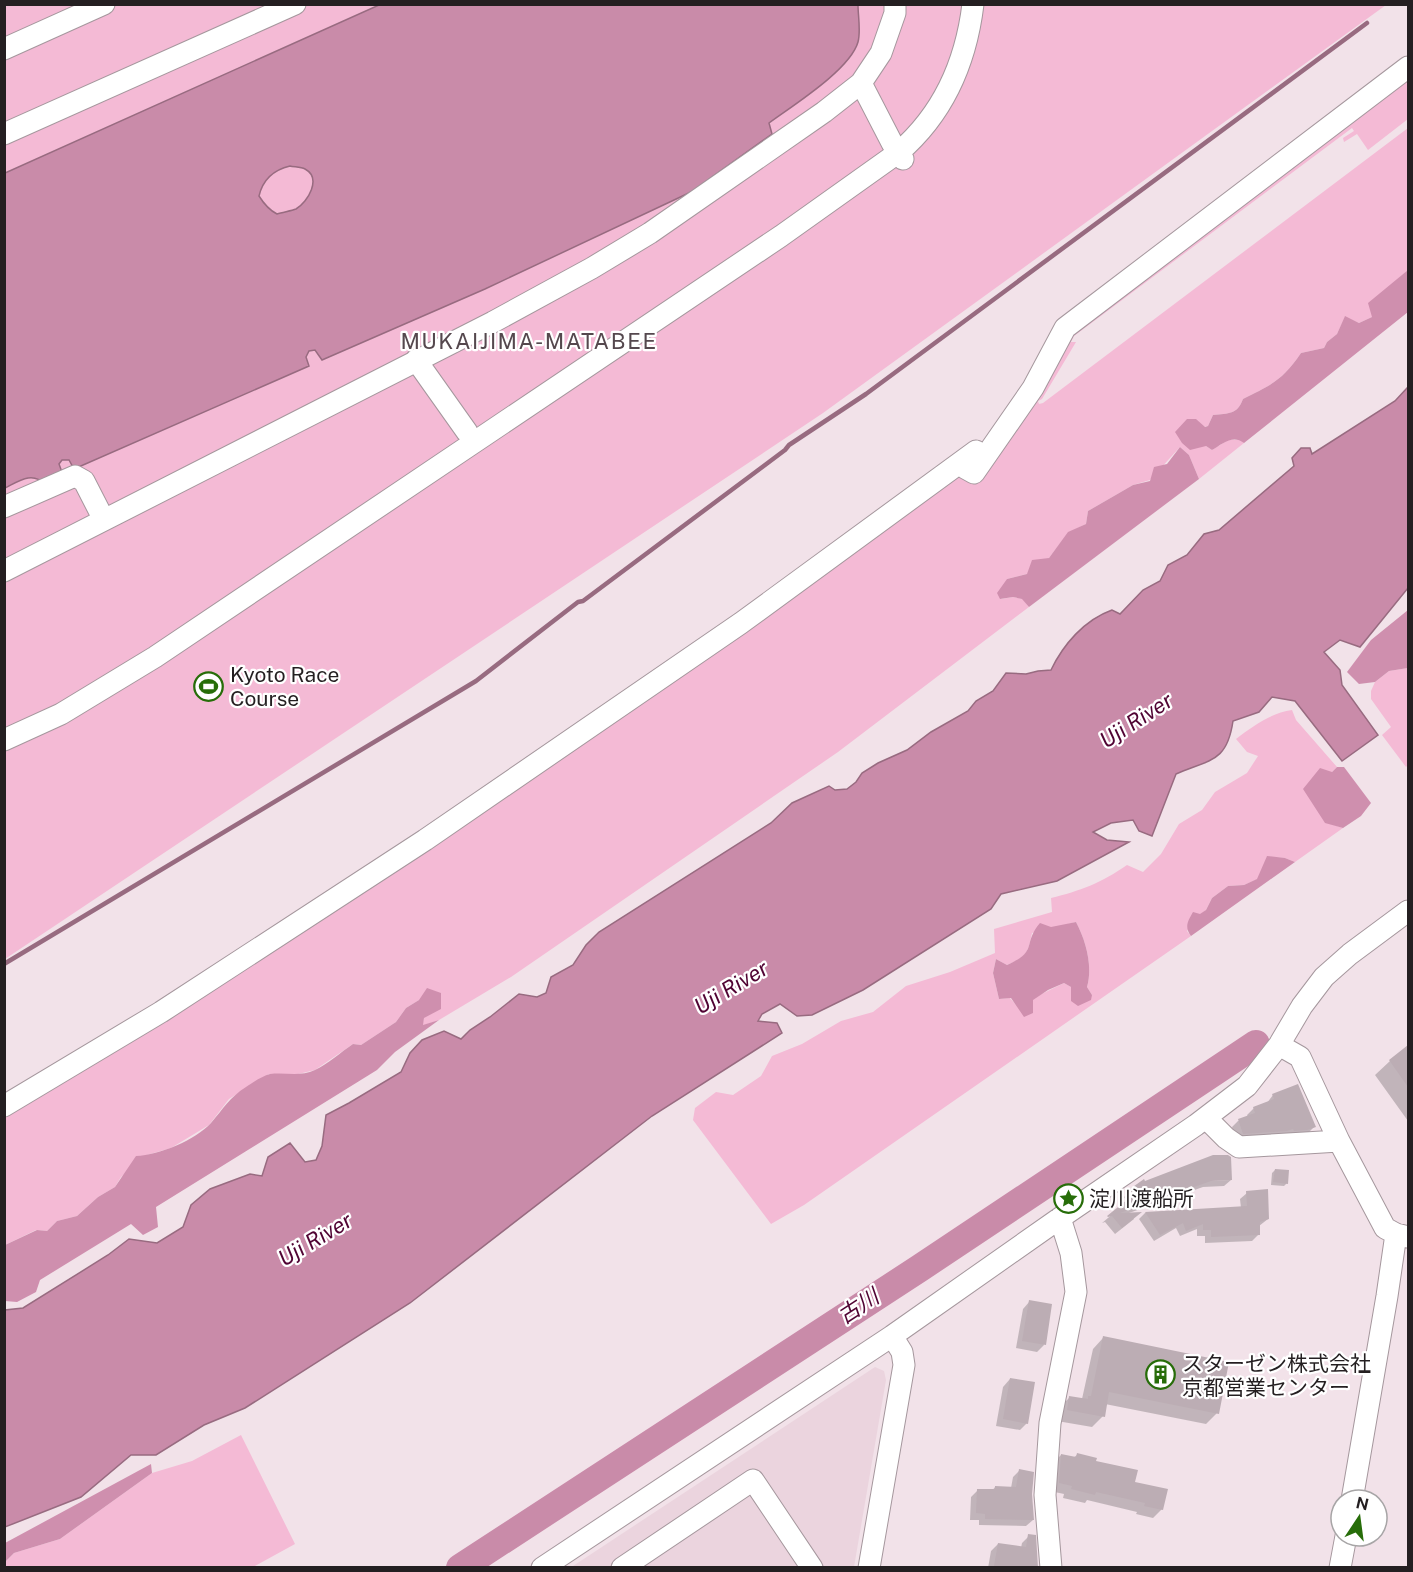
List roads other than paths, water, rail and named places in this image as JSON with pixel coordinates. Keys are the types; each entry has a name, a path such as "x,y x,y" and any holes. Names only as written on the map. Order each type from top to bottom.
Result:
{"street":[{"path":"4,49 104,4"},
{"path":"10,125 295,4"},
{"path":"4,571 573,279 650,233 824,112 861,83 881,53 895,13 895,4"},
{"path":"4,740 61,714 155,657 901,156 936,112 955,76 967,41 973,4"},
{"path":"4,1106 161,1012 425,840 741,623 976,451 965,468 974,473 1033,388 1065,328 1408,67"},
{"path":"861,83 901,156"},
{"path":"416,360 467,432"},
{"path":"4,507 75,476 84,481 104,520"},
{"path":"542,1568 892,1336 1206,1118 1246,1086 1279,1045 1302,1006 1324,977 1350,954 1408,911"},
{"path":"1279,1045 1300,1056 1339,1141 1385,1228 1402,1235 1387,1296 1354,1488"},
{"path":"1206,1118 1226,1138 1239,1147 1339,1141"},
{"path":"1051,1568 1045,1495 1050,1423 1076,1292 1071,1253 1060,1218"},
{"path":"869,1568 904,1365 902,1352 892,1336"},
{"path":"622,1568 753,1480 812,1568"},
{"path":"1340,1568 1344,1548"}],"water":[{"path":"379,5 858,5 858,42 844,64 819,87 769,123 772,134 691,192 485,289 322,360 315,350 309,351 306,357 309,366 74,469 69,460 62,460 59,464 63,475 45,484 35,478 30,478 20,480 5,488 5,173","holes":["290,166 303,168 310,173 313,184 309,196 301,206 277,214 269,209 259,196 266,180 274,173"]},
{"name":"Uji River","path":"1408,387 1408,588 1360,647 1340,640 1324,652 1340,670 1342,685 1378,735 1342,761 1295,701 1272,697 1259,712 1233,721 1222,752 1208,761 1176,774 1152,836 1139,831 1133,820 1111,823 1093,832 1107,840 1129,842 1057,881 1001,894 991,909 863,990 812,1015 797,1016 780,1004 762,1014 758,1021 777,1023 782,1033 652,1116 410,1303 245,1408 204,1425 156,1455 131,1455 81,1497 5,1527 5,1310 23,1308 108,1255 129,1239 157,1243 183,1227 191,1205 210,1189 250,1174 262,1176 268,1157 290,1143 305,1162 316,1160 322,1146 326,1115 401,1072 410,1053 422,1040 444,1031 461,1039 519,994 537,997 546,993 551,977 573,965 586,945 599,932 771,823 792,803 829,786 835,790 847,789 862,773 907,750 931,732 968,711 976,701 993,691 1006,673 1026,674 1051,670 1075,634 1102,614 1112,610 1120,614 1143,590 1160,581 1168,565 1187,555 1204,534 1219,530 1294,466 1292,458 1301,448 1310,448 1312,454 1395,401"}],"waterway":[{"path":"4,964 476,681 789,445 866,394 1367,23"},
{"name":"古川","path":"460,1568 920,1268 1256,1044"}],"place":[{"name":"Kyoto Race Course","path":"209,686"},
{"name":"淀川渡船所","path":"1068,1198"},
{"name":"スターゼン株式会社 京都営業センター","path":"1161,1375"}],"district":[{"name":"MUKAIJIMA-MATABEE","path":"529,341"}]}
